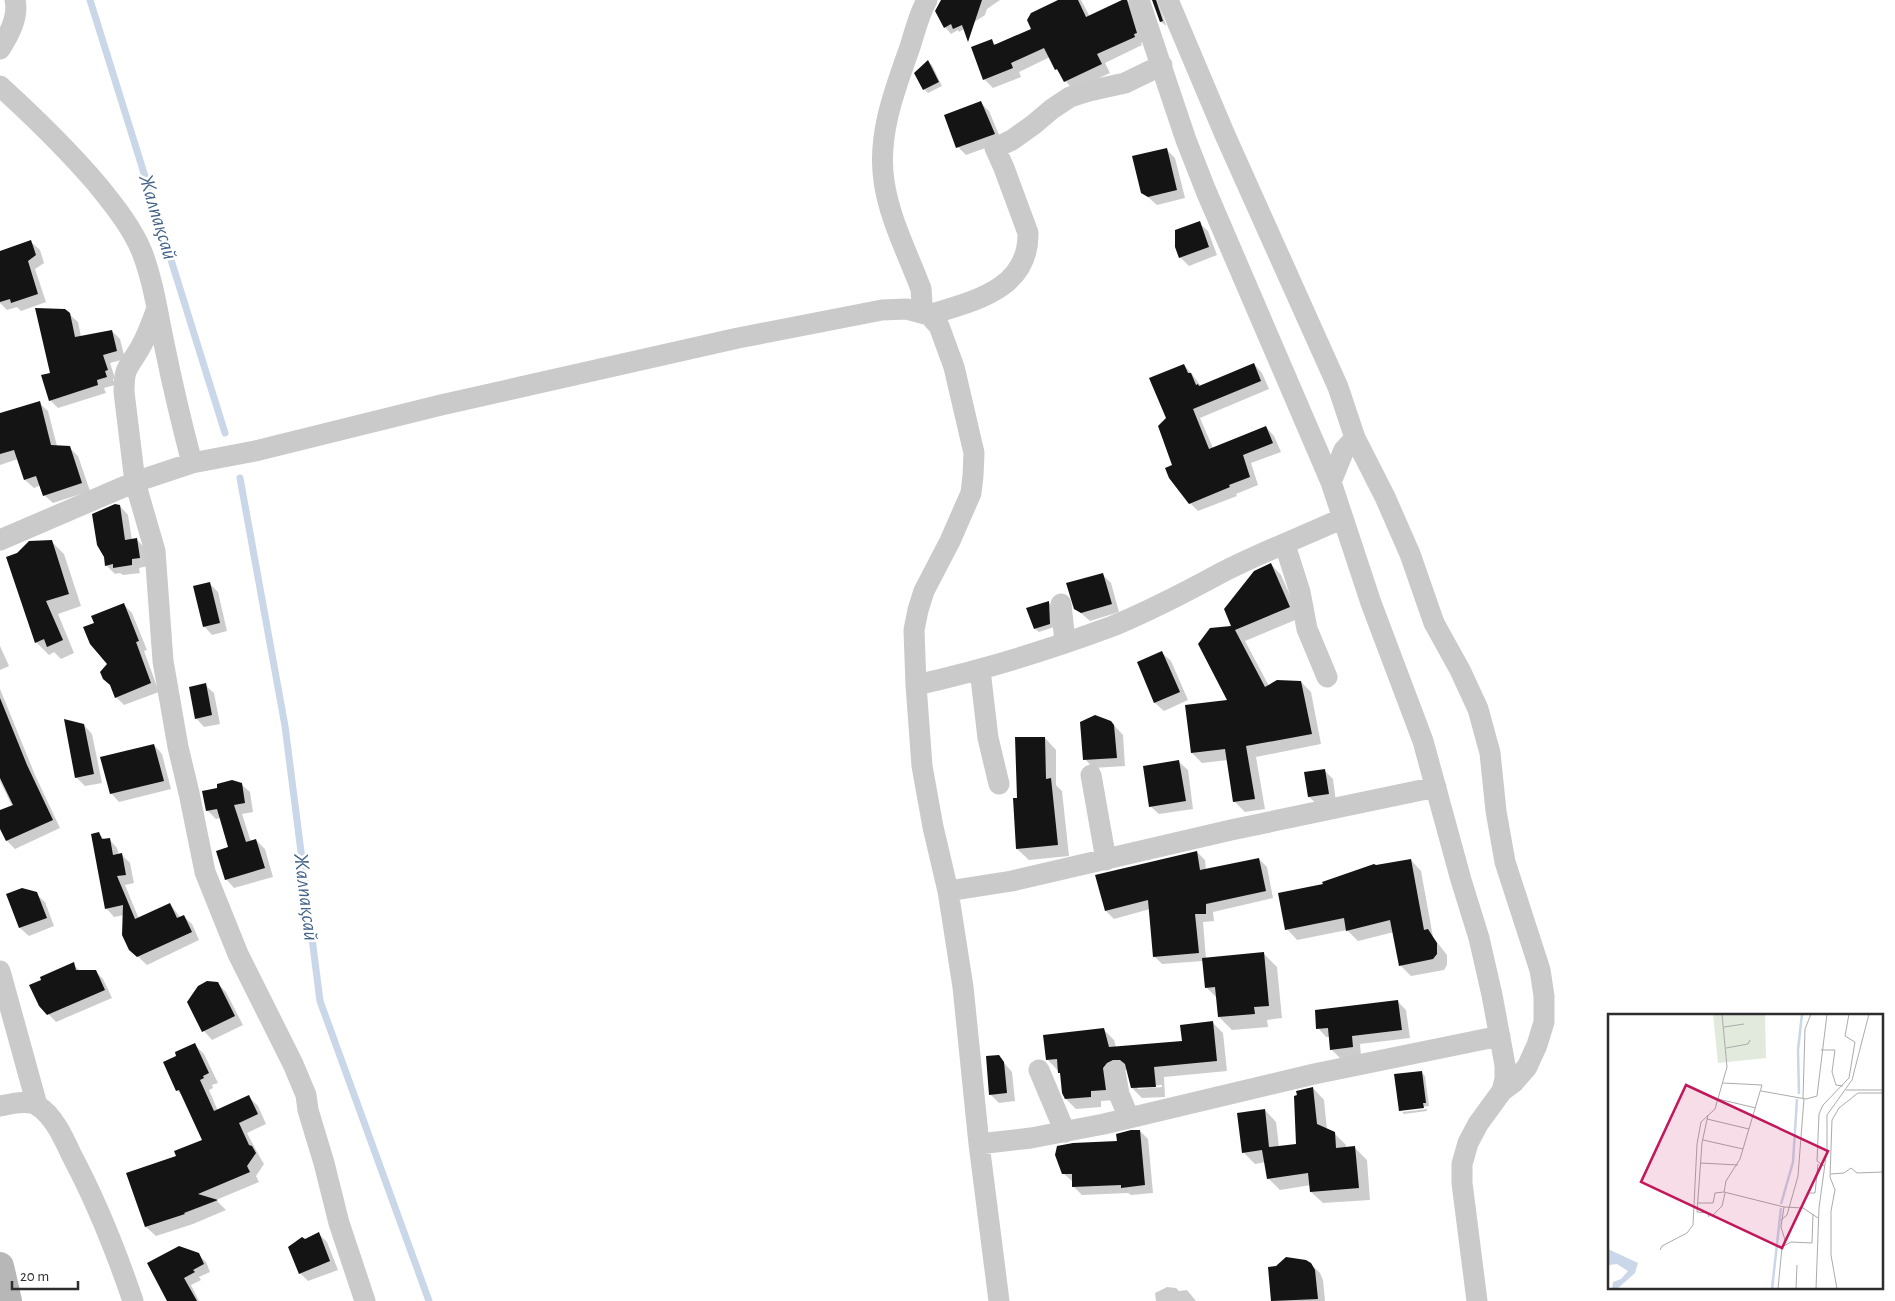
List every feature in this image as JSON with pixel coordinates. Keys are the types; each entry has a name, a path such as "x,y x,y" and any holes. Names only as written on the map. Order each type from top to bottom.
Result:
{"main road":[{"path":"0,1266 8,1301"}],"street":[{"path":"0,49 13,26 17,8 15,0"},
{"path":"923,313 921,289 892,212 884,181 883,148 887,121 904,62 927,0"},
{"path":"1139,0 1186,140 1331,482 1368,595 1423,741 1479,938 1505,1064 1505,1079 1502,1091"},
{"path":"1168,0 1225,135 1338,387 1355,438 1385,497 1410,554 1434,624 1460,670 1478,709 1490,753 1496,810 1505,862 1540,970 1544,996 1544,1022 1537,1045 1526,1067 1514,1082 1502,1091 1478,1124 1468,1143 1462,1164 1462,1183 1477,1301"},
{"path":"923,313 972,300 1005,285 1023,263 1028,243 1028,233 1004,168 994,148 1012,140 1070,97 1125,83 1162,65"},
{"path":"0,86 66,148 110,200 129,228 142,253 157,308 176,401 192,463"},
{"path":"157,308 140,348 127,366 124,377 124,392 135,482 155,551 163,661 178,747 205,872 238,954 293,1064 306,1095 308,1110 339,1223 365,1301"},
{"path":"0,540 135,482 192,463 255,451 450,403 721,342 882,310 907,309 923,313 939,326 954,367 974,453 971,493 950,541 924,591 914,630 922,766 933,827 948,891 964,987 979,1144 999,1301"},
{"path":"1331,482 1344,450 1355,438"},
{"path":"916,685 980,670 1113,626 1344,518"},
{"path":"1285,545 1300,592 1307,629 1328,677"},
{"path":"1061,604 1065,642"},
{"path":"980,670 988,738 999,784"},
{"path":"1091,774 1106,860"},
{"path":"948,891 1012,881 1231,830 1436,787"},
{"path":"0,971 37,1105"},
{"path":"979,1144 1065,1132 1314,1074 1500,1036"},
{"path":"1039,1070 1065,1132"},
{"path":"1115,1072 1119,1094 1129,1118"},
{"path":"0,1106 28,1103 37,1105 52,1119 90,1191 113,1244 133,1301"}],"building":[{"path":"941,0 982,0 968,42 962,25 953,29 951,24 944,28 935,11"},
{"path":"1058,0 1078,0 1086,17 1122,0 1127,0 1137,33 1134,34 1135,37 1097,54 1102,64 1064,82 1057,69 1055,70 1044,48 1011,63 1013,68 983,80 971,47 992,39 994,45 1031,29 1027,20 1031,13"},
{"path":"1152,0 1156,0 1163,21 1160,22"},
{"path":"928,60 939,82 923,90 914,73"},
{"path":"981,101 995,134 956,148 944,115"},
{"path":"1167,148 1177,190 1148,197 1141,193 1132,156"},
{"path":"1200,221 1209,247 1179,258 1175,247 1175,230"},
{"path":"31,240 36,255 28,261 38,294 11,303 10,299 0,302 0,251"},
{"path":"35,308 65,309 70,313 75,337 112,330 117,351 103,355 108,370 105,371 107,377 97,380 98,385 49,401 41,375 50,373"},
{"path":"1254,363 1261,381 1193,409 1209,449 1266,426 1273,443 1243,455 1250,477 1189,504 1169,478 1165,468 1172,465 1158,426 1166,418 1149,378 1184,364 1188,373 1191,373 1196,385 1198,384 1199,386"},
{"path":"40,401 51,445 70,446 82,483 43,496 36,476 24,480 14,450 0,454 0,413"},
{"path":"115,504 120,505 125,540 137,538 140,558 132,559 132,565 113,568 113,564 105,566 104,557 97,545 92,514"},
{"path":"52,540 69,594 46,601 63,640 47,647 44,639 35,643 6,557 17,553 29,541"},
{"path":"1271,563 1290,607 1235,630 1265,687 1277,680 1301,681 1312,734 1246,746 1255,799 1233,802 1225,749 1191,753 1185,705 1227,700 1198,644 1210,628 1231,626 1224,609 1254,571"},
{"path":"1103,573 1112,604 1081,613 1074,609 1066,583"},
{"path":"210,582 220,623 203,627 193,586"},
{"path":"1049,601 1050,624 1034,629 1026,608"},
{"path":"124,603 139,641 136,642 151,683 115,698 110,685 103,679 100,672 107,664 90,644 83,627 94,623 91,616"},
{"path":"1162,651 1180,692 1154,703 1137,662"},
{"path":"206,683 212,715 195,719 189,687"},
{"path":"0,698 27,765 53,820 6,841 0,829 0,810 13,805 0,778"},
{"path":"1095,715 1111,721 1114,725 1117,758 1083,760 1080,722"},
{"path":"64,719 84,724 94,774 75,778"},
{"path":"1015,737 1045,737 1046,779 1051,778 1058,845 1016,849 1013,798 1017,798"},
{"path":"154,744 164,781 110,794 100,757"},
{"path":"1179,760 1186,801 1149,807 1143,766"},
{"path":"1325,769 1329,794 1308,797 1304,772"},
{"path":"232,780 242,783 245,803 234,805 246,842 256,839 265,868 225,880 216,851 228,847 217,809 206,811 202,791 217,788 217,784"},
{"path":"99,832 102,839 110,838 113,855 122,853 126,875 117,876 135,919 170,903 177,918 184,915 192,932 137,957 129,950 122,935 123,905 105,909 91,834"},
{"path":"1197,851 1200,870 1259,858 1266,891 1206,904 1206,914 1195,914 1199,953 1153,957 1148,900 1105,911 1095,875"},
{"path":"1411,859 1424,930 1428,929 1437,943 1437,954 1433,959 1399,966 1390,920 1346,931 1344,918 1285,930 1278,893 1323,884 1322,882 1374,864"},
{"path":"22,888 37,892 47,918 19,928 6,894"},
{"path":"1264,952 1269,1006 1254,1007 1255,1014 1218,1017 1215,987 1205,988 1202,958"},
{"path":"74,962 76,970 96,970 105,990 47,1015 39,1006 29,985 41,980 40,977"},
{"path":"207,981 218,982 235,1016 202,1032 187,1002 198,986"},
{"path":"1398,1000 1402,1030 1352,1036 1353,1047 1330,1050 1328,1028 1316,1029 1315,1010"},
{"path":"1213,1021 1217,1061 1154,1067 1156,1087 1131,1088 1125,1064 1120,1060 1113,1060 1103,1068 1106,1090 1091,1091 1091,1097 1065,1099 1062,1093 1060,1073 1058,1073 1057,1059 1046,1060 1043,1035 1104,1028 1109,1047 1182,1041 1180,1025"},
{"path":"195,1043 209,1073 200,1080 214,1111 249,1095 258,1114 239,1123 249,1145 252,1146 256,1153 247,1166 250,1172 198,1194 218,1200 185,1214 145,1227 126,1173 176,1156 174,1151 202,1140 179,1090 176,1091 163,1062 176,1056 175,1052"},
{"path":"999,1055 1004,1062 1007,1093 989,1095 986,1056"},
{"path":"1422,1071 1426,1103 1423,1103 1424,1108 1399,1111 1394,1074"},
{"path":"1313,1087 1317,1124 1335,1132 1336,1148 1355,1146 1359,1188 1310,1192 1308,1173 1267,1179 1262,1150 1242,1153 1237,1113 1265,1109 1269,1147 1296,1144 1294,1096 1297,1095 1296,1091"},
{"path":"1140,1130 1145,1185 1121,1188 1121,1185 1072,1187 1072,1174 1062,1174 1055,1155 1057,1146 1073,1143 1117,1141 1116,1134"},
{"path":"319,1232 330,1261 299,1274 288,1247 302,1237 305,1239"},
{"path":"179,1246 199,1253 204,1264 184,1278 197,1301 167,1301 147,1263"},
{"path":"1286,1257 1306,1260 1311,1263 1315,1270 1318,1299 1271,1301 1268,1267 1276,1266"}],"waterway":[{"name":"Жалпақсай","path":"90,0 225,433"},
{"name":"Жалпақсай","path":"240,478 285,726 320,1001 429,1301"}]}
